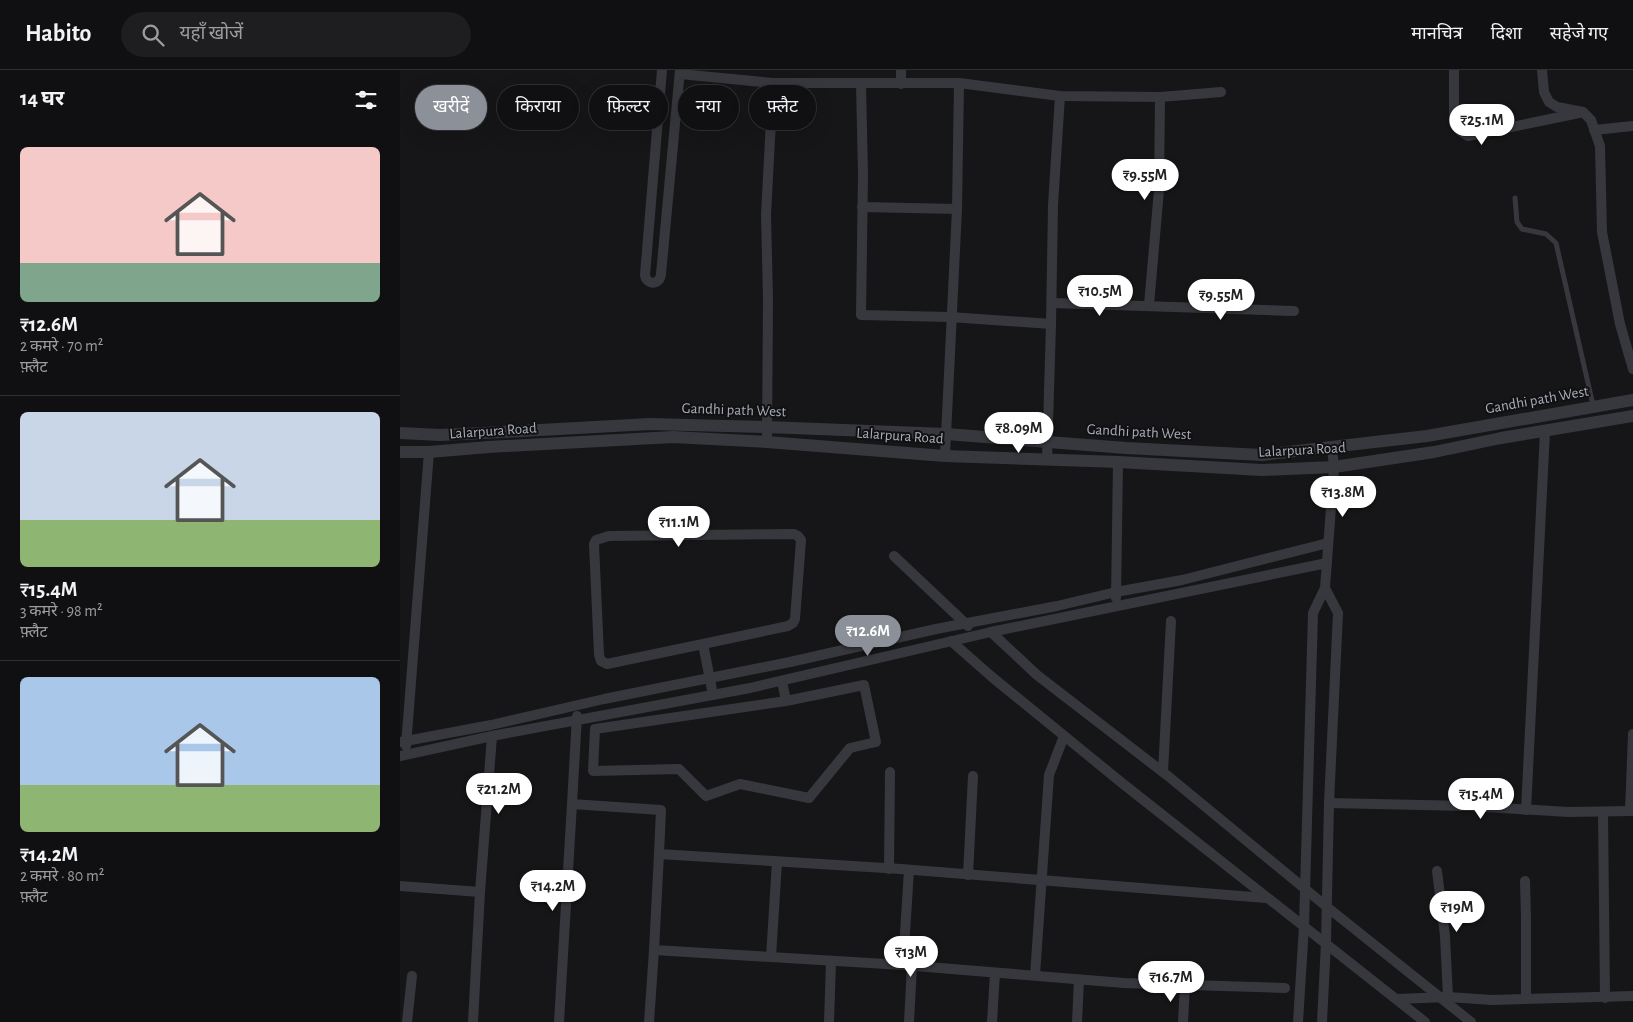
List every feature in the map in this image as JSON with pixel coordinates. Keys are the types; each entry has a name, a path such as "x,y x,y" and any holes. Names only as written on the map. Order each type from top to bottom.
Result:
{"street":[{"path":"660,85 662,70"},
{"path":"901,70 901,84"},
{"path":"1454,70 1454,124 1468,136 1583,112"},
{"path":"1542,70 1544,92 1549,102 1557,107 1583,112 1591,120 1600,146 1602,232 1620,324 1633,369"},
{"path":"679,85 680,72 772,83 959,83 1060,96 1160,97 1221,92"},
{"path":"767,442 768,298 766,215 772,83"},
{"path":"861,83 862,315 1052,324"},
{"path":"945,456 950,318 957,209 959,83"},
{"path":"1048,459 1052,324 1052,205 1060,96"},
{"path":"1149,305 1159,190 1160,97"},
{"path":"656,130 645,272 645,279 650,282 657,282 661,278 678,99"},
{"path":"1594,130 1633,126"},
{"path":"862,207 957,209"},
{"path":"1052,303 1294,311"},
{"name":"Gandhi path West","path":"400,433 475,434 650,424 946,434 1126,448 1262,455 1427,436 1633,400"},
{"name":"Lalarpura Road","path":"400,452 430,452 673,437 767,442 945,456 1118,462 1262,470 1334,467 1434,452 1501,438 1633,416"},
{"path":"1526,810 1545,431"},
{"path":"1298,1022 1304,926 1313,613 1325,588 1334,467 1332,448"},
{"path":"430,452 403,755 492,736 782,681 991,632 1327,562"},
{"path":"1115,607 1118,462"},
{"path":"794,534 798,536 802,540 801,563 793,623 788,626 703,644 607,664 601,661 599,655 594,544 596,540 609,536 794,534"},
{"path":"403,741 491,725 576,705 965,623 1182,580 1328,543"},
{"path":"894,556 978,635"},
{"path":"1322,1022 1329,803 1338,613 1325,588"},
{"path":"1163,772 1171,621"},
{"path":"991,632 1037,675 1163,772 1304,889 1443,997 1470,1022"},
{"path":"951,641 992,678 1064,736 1266,898 1397,999 1416,1018 1425,1022"},
{"path":"703,644 714,695"},
{"path":"860,646 864,662"},
{"path":"766,666 771,683"},
{"path":"782,681 786,700"},
{"path":"864,685 876,742 850,748 809,798 740,784 706,796 679,769 593,771 595,729 786,700 864,685"},
{"path":"559,1022 577,720 576,705"},
{"path":"1329,803 1468,806 1526,810 1631,811 1633,734"},
{"path":"473,1022 480,892 492,736"},
{"path":"1035,976 1048,775 1064,736"},
{"path":"889,869 890,772"},
{"path":"968,875 973,776"},
{"path":"572,804 661,810 649,1022"},
{"path":"1603,812 1605,998"},
{"path":"659,854 909,870 1266,898"},
{"path":"771,957 777,862"},
{"path":"909,870 908,965 910,1022"},
{"path":"1438,871 1444,936 1443,997"},
{"path":"1525,881 1526,999"},
{"path":"400,886 480,892"},
{"path":"654,950 831,962 908,965 1079,980 1286,988"},
{"path":"829,1022 831,962"},
{"path":"992,1022 995,973"},
{"path":"407,1022 412,976"},
{"path":"1077,1022 1079,980"},
{"path":"1183,1022 1185,985"},
{"path":"1397,999 1443,997 1492,1000 1633,996"}],"lane":[{"path":"1515,198 1517,222 1522,229 1546,234 1556,243 1593,406"}]}
